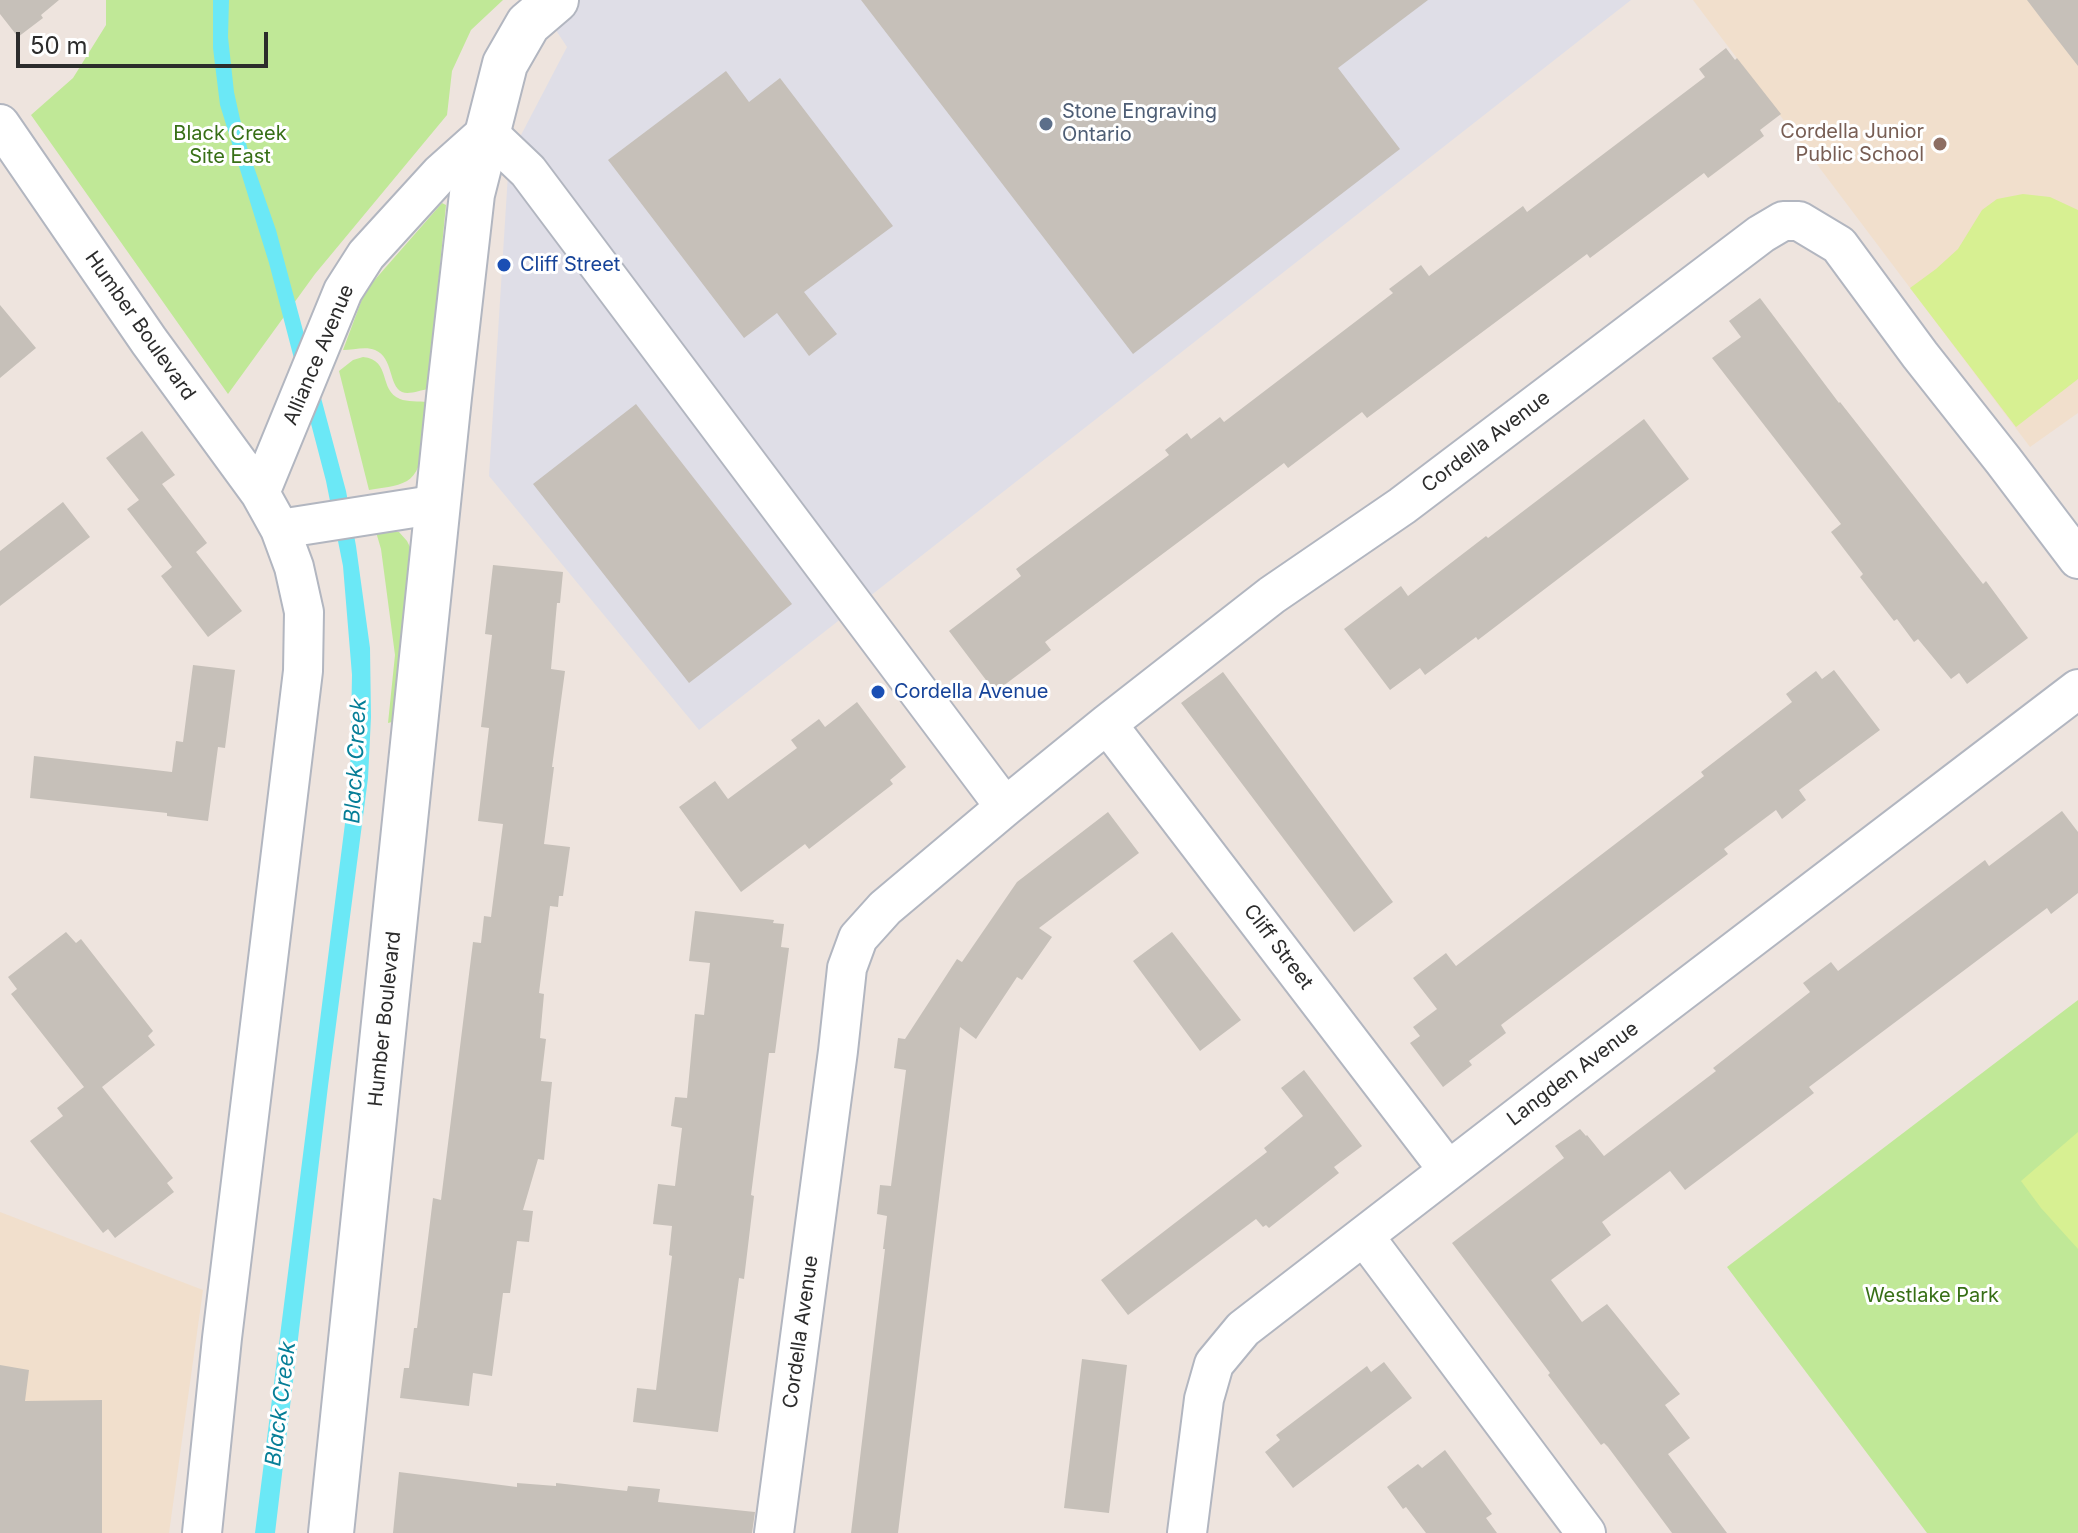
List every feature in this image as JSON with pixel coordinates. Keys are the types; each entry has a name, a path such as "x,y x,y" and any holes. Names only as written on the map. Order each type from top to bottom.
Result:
{"street":[{"path":"556,0 528,24 505,64 487,132 528,171 1005,807"},
{"name":"Humber Boulevard","path":"0,124 149,341 260,493 297,526 294,567 304,612 303,671 224,1323 202,1533"},
{"name":"Alliance Avenue","path":"260,493 343,291 366,255 440,174 487,132"},
{"name":"Humber Boulevard","path":"331,1533 472,194 487,132"},
{"name":"Cordella Avenue","path":"774,1533 847,968 858,938 885,908 1005,807 1272,595 1402,506 1761,234 1783,221 1799,221 1839,245 2078,559"},
{"path":"297,526 439,504"},
{"name":"Langden Avenue","path":"1187,1533 1204,1399 1214,1364 1243,1329 2078,689"},
{"name":"Cliff Street","path":"1107,724 1448,1170"},
{"path":"1364,1236 1586,1533"}],"shaded area":[{"path":"536,0 1631,0 699,730 489,476 509,158 567,47"},
{"name":"Cordella Junior Public School","path":"1693,0 2078,0 2078,413 2030,447"},
{"path":"0,1212 203,1290 169,1533 0,1533"}],"green space":[{"name":"Black Creek Site East","path":"106,0 503,0 471,30 452,71 447,115 315,274 228,394 31,115 73,78 106,25"},
{"path":"2023,194 2050,197 2078,210 2078,379 2016,427 1910,288 1958,249 1982,210 1997,199"},
{"path":"442,203 446,205 428,389 405,393 398,389 381,354 368,348 343,350 365,291"},
{"path":"363,357 372,359 382,369 393,395 403,400 427,402 422,457 414,475 398,485 369,490 339,371 353,360"},
{"path":"376,532 399,532 412,551 396,721 388,723 395,655"},
{"name":"Westlake Park","path":"2078,1000 2078,1533 1927,1533 1727,1267"},
{"path":"2078,1132 2078,1249 2021,1181"}],"water":[{"name":"Black Creek","path":"213,0 229,0 228,37 234,92 247,147 276,230 346,491 370,648 368,778 275,1533 255,1533 350,784 352,675 343,566 326,481 269,263 220,105 213,48"}],"building":[{"path":"0,0 59,0 41,15 43,18 18,37 0,14"},
{"path":"861,0 1428,0 1338,68 1400,149 1133,354"},
{"path":"2027,0 2078,0 2078,66 2043,21"},
{"path":"1726,48 1781,114 1760,130 1764,136 1708,178 1704,173 1590,258 1587,254 1367,418 1362,412 1288,468 1284,463 1045,642 1051,650 995,692 949,631 1021,576 1016,569 1169,455 1165,450 1187,433 1191,439 1220,417 1224,422 1393,293 1389,289 1421,265 1429,276 1523,206 1527,212 1705,77 1699,69"},
{"path":"726,71 749,102 780,78 893,226 804,292 837,334 809,356 777,313 744,338 608,160"},
{"path":"1760,298 1839,403 1983,584 1986,581 2028,638 1967,684 1959,673 1951,679 1918,639 1914,642 1897,619 1894,621 1831,532 1841,524 1712,358 1741,337 1729,321"},
{"path":"0,305 36,348 0,378"},
{"path":"636,404 792,604 689,683 533,484"},
{"path":"1644,419 1689,479 1478,640 1476,637 1425,675 1420,668 1390,690 1344,629 1401,586 1408,596"},
{"path":"142,431 175,475 162,484 207,543 196,552 242,611 208,637 161,576 172,567 127,509 139,500 106,458"},
{"path":"63,502 90,537 0,606 0,551"},
{"path":"493,565 563,572 551,669 565,671 544,844 570,847 563,896 559,896 558,907 550,906 539,993 544,994 540,1038 546,1039 541,1081 552,1082 544,1160 538,1159 523,1210 533,1211 529,1242 517,1241 510,1293 503,1293 492,1376 473,1373 469,1406 400,1398 404,1368 409,1368 414,1328 417,1328 433,1198 441,1200 473,942 481,943 484,916 491,917 503,824 478,821 489,728 481,727 492,635 485,634"},
{"path":"193,665 235,670 225,748 218,747 208,821 167,816 167,813 30,798 34,756 172,772 176,741 183,742"},
{"path":"1834,670 1880,730 1799,790 1806,800 1782,819 1776,810 1724,849 1728,854 1501,1025 1506,1033 1469,1061 1472,1065 1443,1087 1410,1043 1420,1036 1413,1027 1437,1009 1413,978 1446,953 1456,966 1704,776 1701,772 1792,702 1786,694 1816,671 1822,679"},
{"path":"1223,672 1393,902 1354,932 1181,703"},
{"path":"857,702 906,767 890,780 893,784 809,849 805,844 741,892 679,807 715,781 728,799 797,748 791,740 819,719 825,727"},
{"path":"2062,811 2078,832 2078,893 2051,914 2047,908 1809,1087 1814,1093 1685,1190 1670,1171 1602,1222 1611,1235 1551,1280 1582,1322 1607,1304 1680,1394 1665,1405 1690,1438 1668,1454 1727,1533 1672,1533 1608,1447 1604,1443 1601,1445 1452,1243 1564,1158 1555,1146 1580,1129 1604,1156 1716,1071 1713,1068 1810,992 1803,983 1831,962 1838,971 1985,860 1989,866"},
{"path":"1108,812 1139,853 1039,928 1052,937 1022,980 1017,977 976,1039 960,1027 898,1533 851,1533 885,1249 887,1216 877,1214 880,1185 891,1186 906,1070 894,1068 898,1038 905,1039 957,959 962,962 1017,882"},
{"path":"695,911 774,920 773,923 784,924 781,947 789,948 775,1053 769,1053 744,1279 739,1278 718,1432 633,1422 637,1388 656,1390 672,1256 669,1255 672,1226 653,1224 658,1184 675,1186 682,1128 671,1126 675,1097 687,1098 695,1014 704,1015 710,963 689,961"},
{"path":"66,932 76,943 81,939 153,1031 148,1036 155,1045 102,1087 173,1178 167,1183 174,1192 115,1238 108,1229 103,1233 30,1141 63,1116 57,1108 84,1087 11,994 17,989 8,977"},
{"path":"1172,932 1241,1020 1200,1051 1133,961"},
{"path":"1304,1070 1362,1146 1334,1167 1339,1173 1269,1228 1266,1225 1263,1227 1256,1219 1128,1315 1101,1280 1267,1152 1264,1148 1303,1116 1281,1088"},
{"path":"1082,1359 1127,1365 1109,1513 1064,1508"},
{"path":"1384,1362 1412,1398 1293,1488 1265,1452 1280,1440 1276,1435 1367,1366 1371,1372"},
{"path":"0,1365 29,1370 25,1401 102,1400 102,1533 0,1533"},
{"path":"1445,1450 1492,1514 1486,1518 1497,1533 1426,1533 1387,1487 1418,1464 1422,1468"},
{"path":"399,1472 517,1487 517,1483 556,1486 556,1483 627,1491 628,1486 660,1489 658,1502 755,1512 752,1533 393,1533"}],"place":[{"name":"Stone Engraving Ontario","path":"1046,124"},
{"name":"Cordella Junior Public School","path":"1940,144"},
{"name":"Cliff Street","path":"504,265"},
{"name":"Cordella Avenue","path":"878,692"}]}
